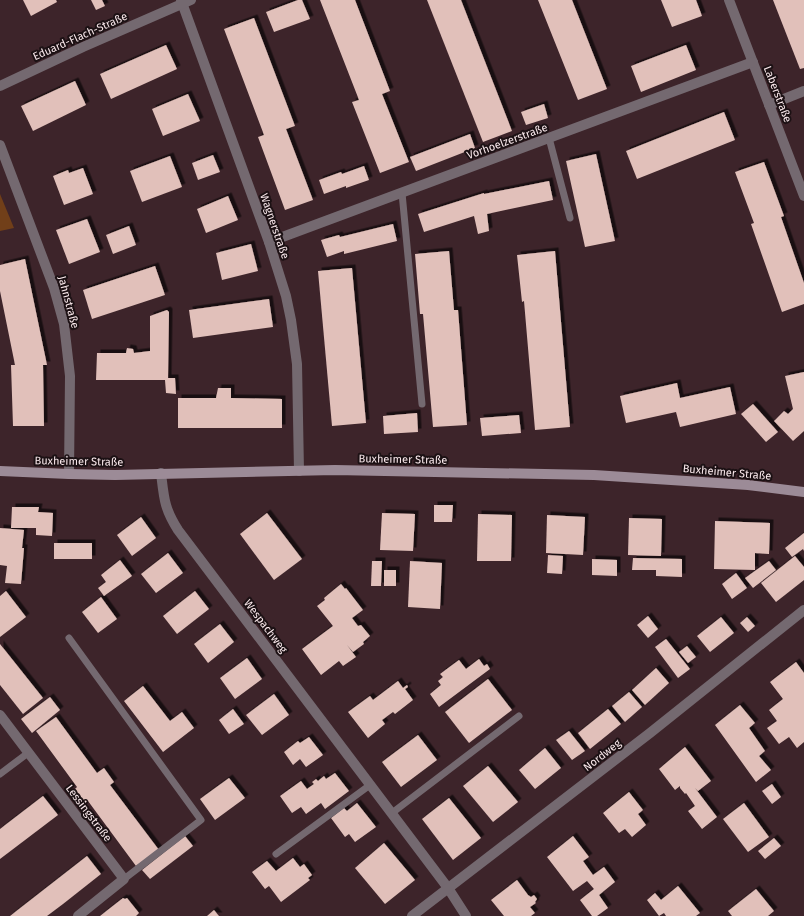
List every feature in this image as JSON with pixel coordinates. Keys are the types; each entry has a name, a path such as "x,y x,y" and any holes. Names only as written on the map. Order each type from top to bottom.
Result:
{"main road":[{"name":"Buxheimer Straße","path":"0,471 69,474 161,474 335,470 594,475 748,485 804,492"}],"street":[{"name":"Laberstraße","path":"729,0 804,196"},
{"name":"Eduard-Flach-Straße","path":"0,86 185,1"},
{"name":"Wagnerstraße","path":"185,1 269,242 286,296 295,340 298,382 299,471"},
{"name":"Vorhoelzerstraße","path":"269,242 753,62"},
{"path":"769,105 804,91"},
{"name":"Jahnstraße","path":"0,145 54,288 64,324 70,376 69,474"},
{"name":"Wespachweg","path":"161,474 164,501 178,530 448,888 466,916"},
{"name":"Nordweg","path":"412,916 650,732 804,610"},
{"name":"Lessingstraße","path":"0,715 124,879"},
{"path":"78,916 124,879"}],"lane":[{"path":"549,138 570,218"},
{"path":"402,193 422,404"},
{"path":"69,638 200,820 124,879"},
{"path":"392,814 519,716"},
{"path":"0,774 28,753"},
{"path":"276,854 370,784"}],"shaded area":[{"path":"0,194 14,228 0,231"}],"building":[{"path":"23,0 56,0 57,2 31,16"},
{"path":"91,0 102,0 105,6 96,10"},
{"path":"298,0 302,0 310,19 274,32 266,12"},
{"path":"320,0 355,0 390,91 382,94 409,162 380,173 352,102 359,100"},
{"path":"427,0 461,0 512,131 483,142"},
{"path":"538,0 572,0 607,89 578,100"},
{"path":"661,0 696,0 702,16 672,27"},
{"path":"773,0 804,0 804,68 800,69"},
{"path":"254,18 295,126 286,129 313,200 285,210 258,137 264,135 224,29"},
{"path":"166,45 177,69 111,99 100,74"},
{"path":"686,45 696,70 641,92 631,66"},
{"path":"75,81 86,105 33,131 21,106"},
{"path":"188,94 200,121 163,136 152,109"},
{"path":"544,104 548,118 526,125 521,112"},
{"path":"724,112 735,140 637,179 626,151"},
{"path":"470,134 475,148 416,171 410,157"},
{"path":"596,154 615,241 585,247 566,161"},
{"path":"213,155 220,172 198,180 192,163"},
{"path":"170,156 182,187 142,202 130,171"},
{"path":"764,162 784,216 781,217 804,283 804,304 782,312 751,224 754,223 735,172"},
{"path":"364,166 369,180 324,194 319,180"},
{"path":"83,168 93,194 64,205 53,176 68,170 69,173"},
{"path":"549,181 553,200 487,214 489,231 478,234 474,216 424,232 418,214 484,193"},
{"path":"228,196 238,220 206,233 197,209"},
{"path":"87,219 100,252 69,264 56,230"},
{"path":"393,224 397,241 344,254 344,251 327,257 321,240"},
{"path":"129,226 136,245 113,254 106,235"},
{"path":"251,244 258,271 222,280 216,253"},
{"path":"449,251 454,310 458,310 467,425 433,427 423,314 420,314 415,254"},
{"path":"555,251 570,427 535,430 524,301 522,302 517,255"},
{"path":"25,259 47,365 43,365 44,426 13,426 11,365 15,365 0,291 0,265"},
{"path":"155,266 165,295 92,319 83,290"},
{"path":"352,268 366,423 332,426 318,271"},
{"path":"269,299 273,327 193,338 189,310"},
{"path":"167,310 169,312 168,378 175,378 176,394 166,393 165,380 96,380 97,353 126,353 127,348 133,349 134,353 150,351 150,316"},
{"path":"804,372 804,431 793,441 774,421 784,411 788,414 793,409 785,376"},
{"path":"677,383 680,398 730,387 736,414 680,427 676,412 626,423 620,396"},
{"path":"218,388 231,388 231,398 282,399 282,428 178,428 178,398 216,398"},
{"path":"753,404 778,432 766,442 741,414"},
{"path":"417,413 418,432 384,434 383,416"},
{"path":"519,415 521,433 482,436 480,418"},
{"path":"434,505 453,505 452,522 434,522"},
{"path":"12,507 39,507 38,512 53,513 52,536 36,535 36,528 11,528"},
{"path":"267,513 302,559 274,580 240,534"},
{"path":"382,513 415,514 413,551 380,550"},
{"path":"478,514 512,515 511,561 477,561"},
{"path":"547,515 585,517 583,555 546,553"},
{"path":"141,517 156,538 132,556 117,535"},
{"path":"629,518 662,519 661,556 628,555"},
{"path":"715,521 770,523 769,554 755,553 755,570 714,569"},
{"path":"0,528 24,530 21,584 5,583 7,566 0,565"},
{"path":"804,533 804,551 803,549 792,557 785,548"},
{"path":"54,543 92,543 92,559 54,559"},
{"path":"168,553 183,573 156,593 141,574"},
{"path":"548,555 563,556 562,574 547,573"},
{"path":"795,556 804,567 804,580 776,602 761,583"},
{"path":"633,558 682,559 682,577 656,576 656,570 632,570"},
{"path":"592,559 617,560 617,576 592,575"},
{"path":"120,560 132,576 104,596 98,588 106,582 101,575"},
{"path":"372,561 382,561 381,586 371,586"},
{"path":"410,561 442,563 440,609 408,607"},
{"path":"769,561 776,570 753,588 745,578"},
{"path":"384,570 396,570 396,586 384,586"},
{"path":"736,573 747,588 732,599 722,584"},
{"path":"341,584 345,589 346,588 363,610 352,618 358,626 361,625 370,636 363,642 364,644 353,652 347,645 356,657 343,666 339,661 321,675 302,649 333,626 317,606"},
{"path":"6,591 26,617 0,637 0,596"},
{"path":"195,591 209,609 177,634 163,616"},
{"path":"101,597 117,619 98,633 82,612"},
{"path":"648,616 658,629 648,638 637,625"},
{"path":"721,617 734,633 710,652 697,636"},
{"path":"747,617 755,626 748,632 740,623"},
{"path":"220,624 234,642 208,663 194,644"},
{"path":"666,639 690,669 678,678 655,647"},
{"path":"0,644 43,698 23,714 0,685"},
{"path":"687,646 696,657 688,663 679,652"},
{"path":"247,658 262,679 235,699 220,678"},
{"path":"479,659 484,666 487,664 490,669 439,707 430,694 441,685 438,681 443,677 440,674 459,660 466,669"},
{"path":"796,662 804,673 804,742 797,748 789,737 779,744 767,728 777,721 769,710 783,699 770,682"},
{"path":"656,668 669,683 645,705 632,690"},
{"path":"488,679 512,710 469,743 445,712"},
{"path":"398,681 403,688 407,685 408,687 405,689 413,700 395,714 393,712 382,720 385,724 368,738 348,712 370,696 373,700"},
{"path":"143,686 170,721 182,712 194,728 163,752 124,701"},
{"path":"629,692 642,707 625,722 612,706"},
{"path":"274,694 289,715 262,735 246,715"},
{"path":"50,697 60,710 32,733 21,719"},
{"path":"740,705 755,723 749,728 765,751 759,756 771,770 756,782 715,725"},
{"path":"233,709 244,724 229,734 219,720"},
{"path":"608,709 621,724 590,749 578,733"},
{"path":"56,717 97,773 104,768 114,782 110,785 159,850 136,866 88,801 85,803 75,789 77,787 36,731"},
{"path":"569,731 585,751 572,760 556,740"},
{"path":"418,735 437,760 401,787 382,762"},
{"path":"309,737 323,755 306,767 300,759 293,765 284,752 298,741 300,743"},
{"path":"685,747 711,781 698,791 695,788 717,817 702,829 688,811 695,806 686,793 685,794 680,786 675,790 659,769"},
{"path":"545,748 561,768 535,789 519,770"},
{"path":"488,766 518,802 493,822 463,786"},
{"path":"335,773 349,791 325,809 321,803 306,814 301,807 292,813 280,796 301,781 307,789 314,784 312,782 316,779 318,781 324,776 326,779"},
{"path":"229,778 245,798 215,820 200,799"},
{"path":"772,784 781,797 772,804 762,791"},
{"path":"629,792 643,810 638,814 646,825 632,837 625,829 619,833 603,813"},
{"path":"43,796 58,815 0,859 0,829"},
{"path":"449,798 481,838 453,860 422,819"},
{"path":"357,803 376,827 355,842 349,834 345,837 331,818 344,808 347,811"},
{"path":"744,803 769,837 748,852 723,819"},
{"path":"185,836 193,846 150,879 142,870"},
{"path":"573,836 589,857 583,861 593,875 604,867 615,882 599,895 608,908 597,916 592,916 580,900 594,889 587,881 573,891 547,857"},
{"path":"774,838 781,846 765,859 758,851"},
{"path":"384,843 415,880 385,904 355,868"},
{"path":"87,856 101,874 63,904 47,916 10,916"},
{"path":"293,858 300,867 304,864 312,875 308,878 310,880 281,902 269,886 265,889 252,872 267,861 276,871"},
{"path":"517,880 528,895 531,897 534,895 537,899 535,902 536,903 530,907 535,913 531,916 504,916 491,900"},
{"path":"678,886 700,913 696,916 666,916 664,913 659,916 647,900 655,893 661,900"},
{"path":"756,889 774,911 768,916 732,916 728,911"},
{"path":"123,898 127,898 139,913 136,916 100,916"},
{"path":"214,910 219,916 207,916"}]}
